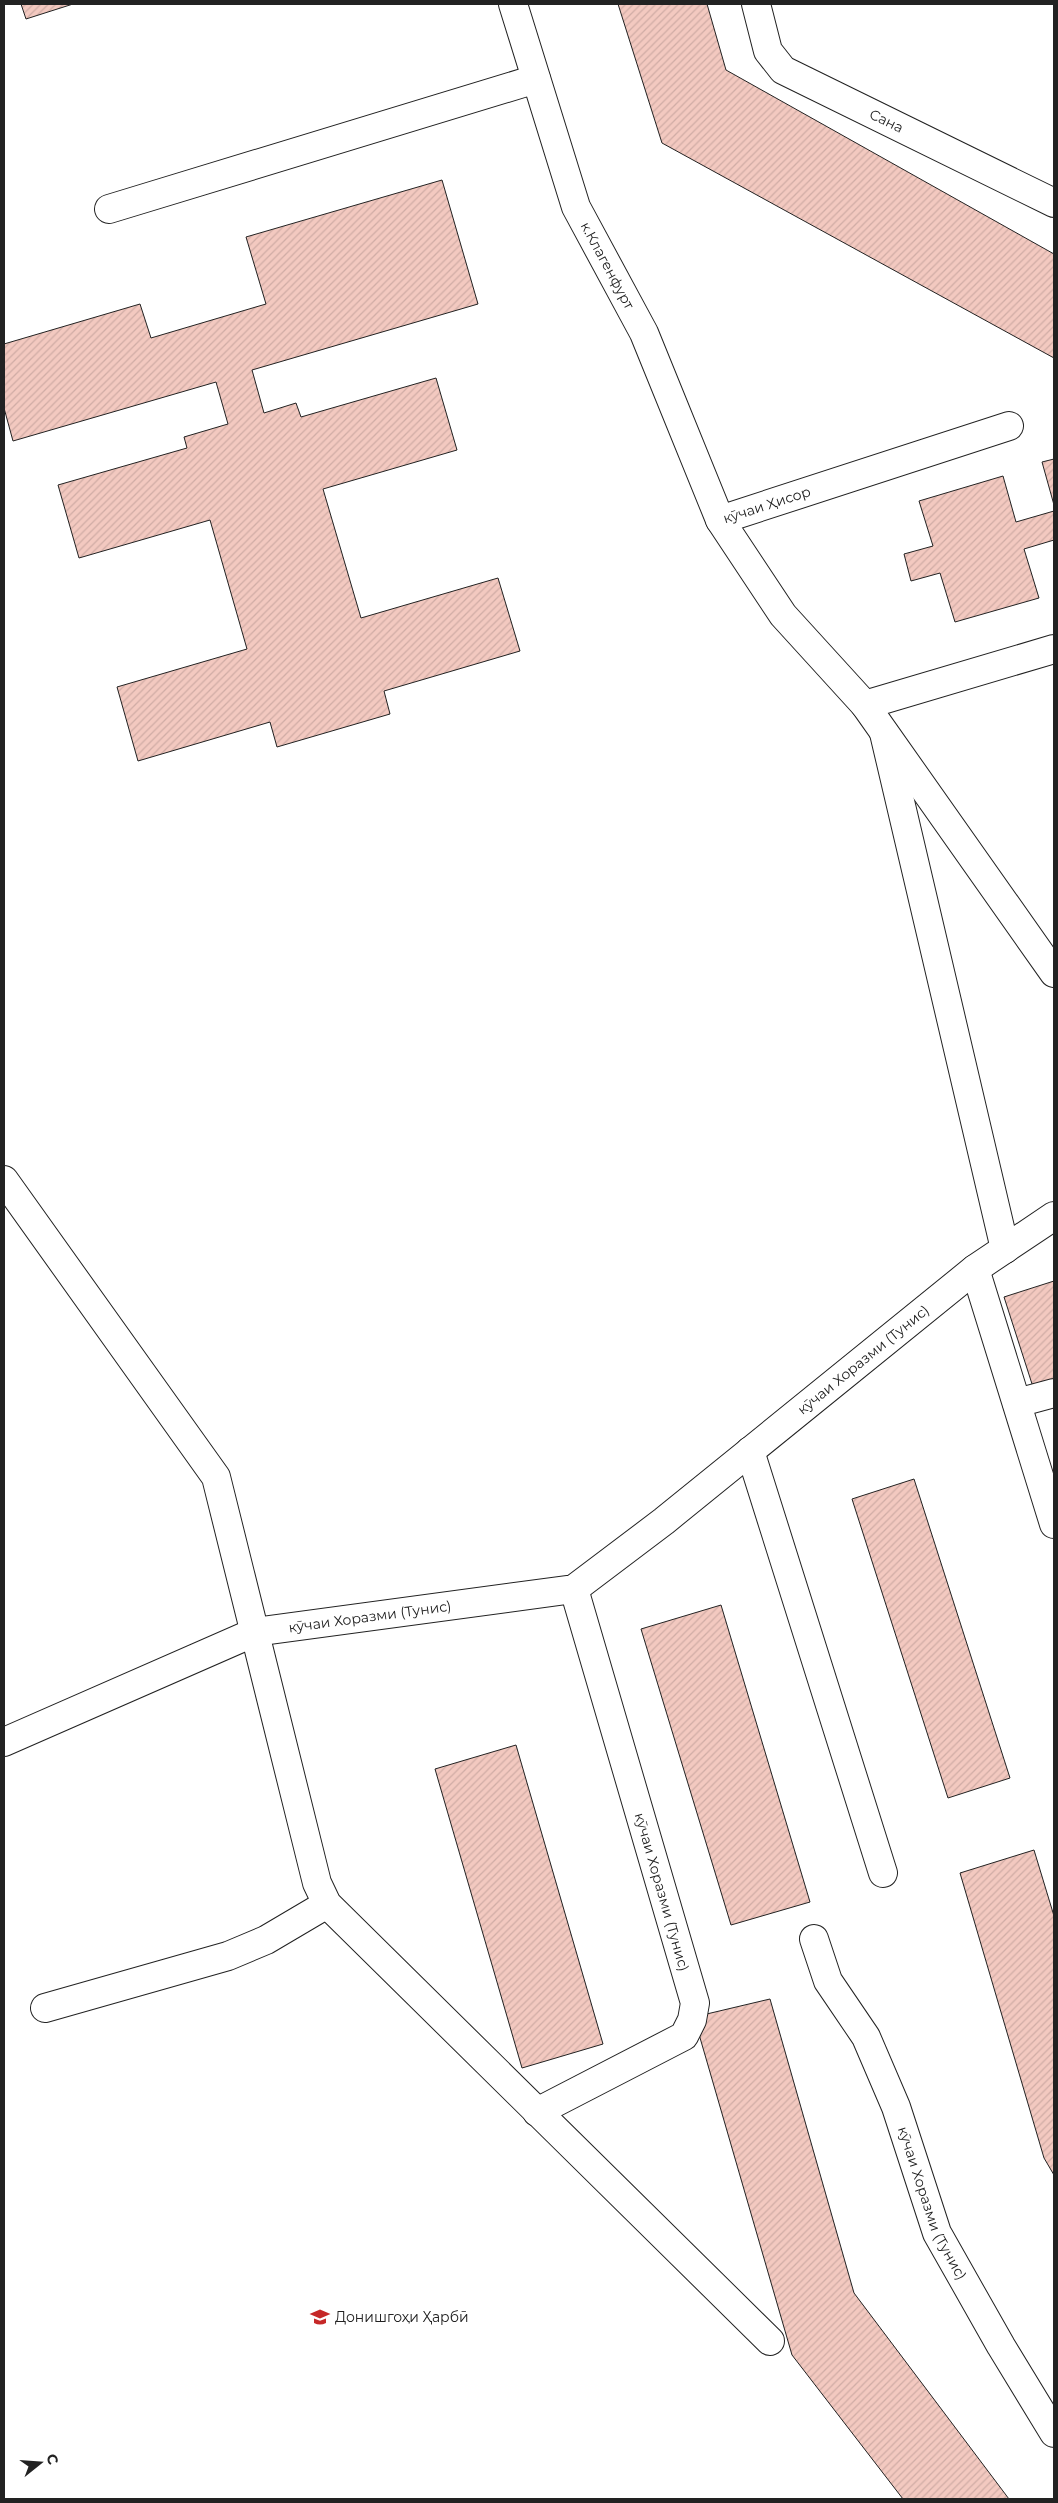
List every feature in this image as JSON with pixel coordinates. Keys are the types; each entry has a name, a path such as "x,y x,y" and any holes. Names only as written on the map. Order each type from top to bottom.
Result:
{"street":[{"name":"к.Клагенфурт","path":"513,4 576,208 644,333 720,520"},
{"name":"Сана","path":"756,4 768,51 783,70 1054,203"},
{"path":"109,209 536,79"},
{"name":"кӯчаи Ҳисор","path":"1009,426 720,520 783,615 865,705 1054,973"},
{"path":"865,705 1054,649"},
{"path":"884,733 1005,1249"},
{"path":"4,1180 216,1477 317,1883 327,1904 770,2341"},
{"name":"кӯчаи Хоразми (Тунис)","path":"4,1742 255,1632 574,1588 664,1521 975,1270 1054,1216"},
{"path":"975,1270 1054,1524"},
{"path":"1017,1403 1054,1392"},
{"path":"750,1451 883,1873"},
{"name":"кӯчаи Хоразми (Тунис)","path":"537,2112 684,2036 692,2020 695,2003 574,1588"},
{"path":"45,2008 228,1956 266,1940 327,1904"},
{"name":"кӯчаи Хоразми (Тунис)","path":"814,1939 828,1981 866,2038 896,2107 937,2233 1001,2346 1054,2432"}],"building":[{"path":"21,4 73,4 26,19"},
{"path":"618,4 707,4 726,70 1054,254 1054,358 662,143"},
{"path":"442,180 478,304 252,370 264,413 296,403 301,417 436,378 457,450 323,489 361,618 498,578 520,651 384,691 390,714 277,747 270,722 138,761 117,687 247,649 210,520 79,558 58,485 187,448 184,437 228,424 216,382 13,441 4,408 4,344 140,304 151,338 266,304 246,237"},
{"path":"1054,459 1054,505 1042,462"},
{"path":"1003,476 1016,522 1054,511 1054,540 1024,549 1039,598 955,622 940,573 911,581 904,554 933,546 919,501"},
{"path":"1054,1281 1054,1380 1033,1387 1004,1297"},
{"path":"914,1479 1010,1778 948,1798 852,1499"},
{"path":"721,1605 810,1902 731,1925 641,1629"},
{"path":"516,1745 603,2044 522,2068 435,1769"},
{"path":"1034,1850 1054,1916 1054,2175 1044,2158 960,1873"},
{"path":"770,1999 854,2293 1009,2499 903,2499 792,2355 694,2017"}],"place":[{"name":"Донишгоҳи Ҳарбӣ","path":"320,2317"}]}
